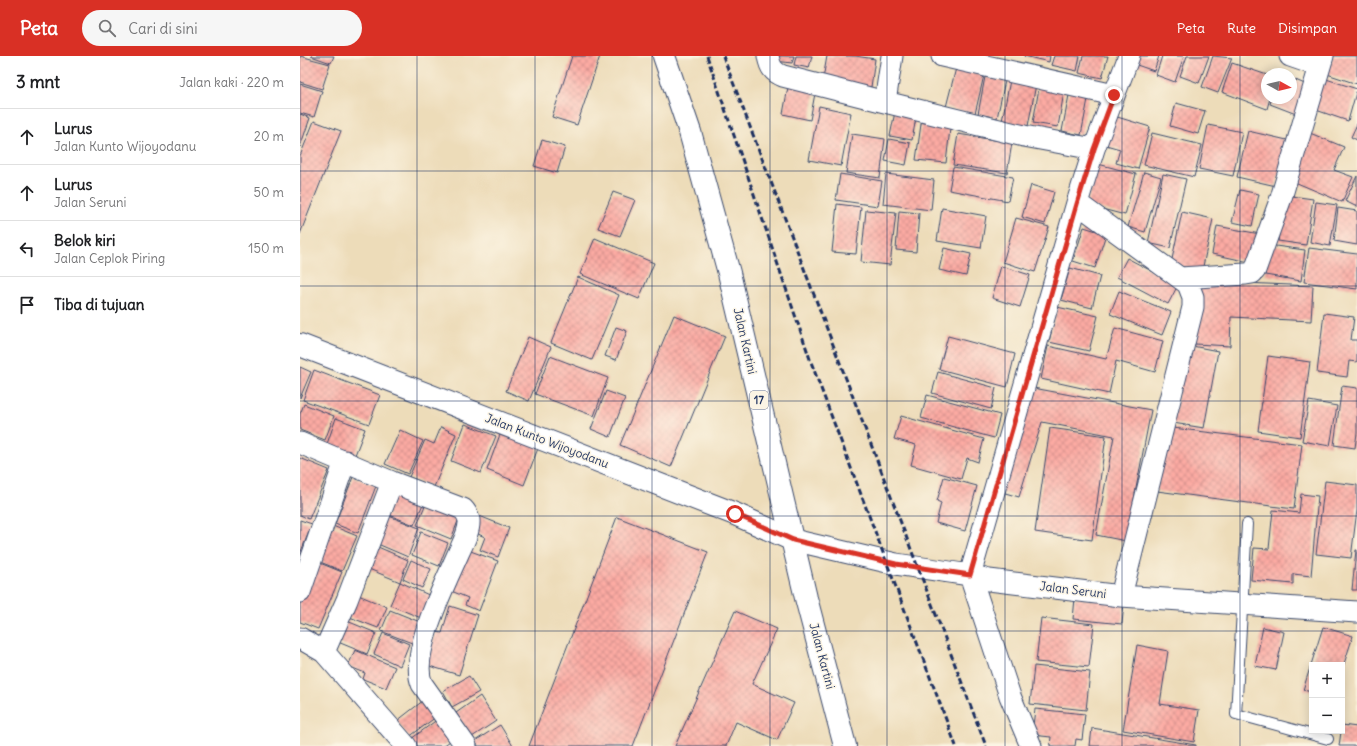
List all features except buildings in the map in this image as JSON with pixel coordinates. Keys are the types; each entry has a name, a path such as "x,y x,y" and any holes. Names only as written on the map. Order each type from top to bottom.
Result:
{"main road":[{"name":"Jalan Kartini","path":"664,56 690,132 729,274 793,540 845,746"},
{"name":"Jalan Kunto Wijoyodanu","path":"300,345 728,512 793,540"}],"street":[{"path":"768,56 770,66 776,73 783,76 1024,136 1094,149"},
{"path":"885,102 892,56"},
{"path":"942,56 1114,95"},
{"path":"1031,746 1010,696 970,575 1077,204 1094,149 1129,56"},
{"path":"1180,278 1246,274 1252,273 1255,270 1281,198 1321,61 1290,56"},
{"path":"1077,204 1188,284 1193,297 1193,307 1121,596"},
{"path":"300,444 392,482 463,509 469,521 466,535 438,599 420,654 418,666 419,677 422,684 466,746"},
{"path":"300,592 345,462"},
{"path":"324,652 347,600 392,482"},
{"name":"Jalan Seruni","path":"793,540 896,564 970,575 989,580 1121,596 1357,612"},
{"path":"300,638 324,652 406,746"}],"lane":[{"path":"1247,524 1241,604 1236,714 1328,739"}],"railway":[{"path":"707,56 811,362 956,746"},
{"path":"723,56 986,746"}],"route":[{"path":"735,514 793,540 919,569 970,575 1077,204 1094,149 1114,95"}]}
